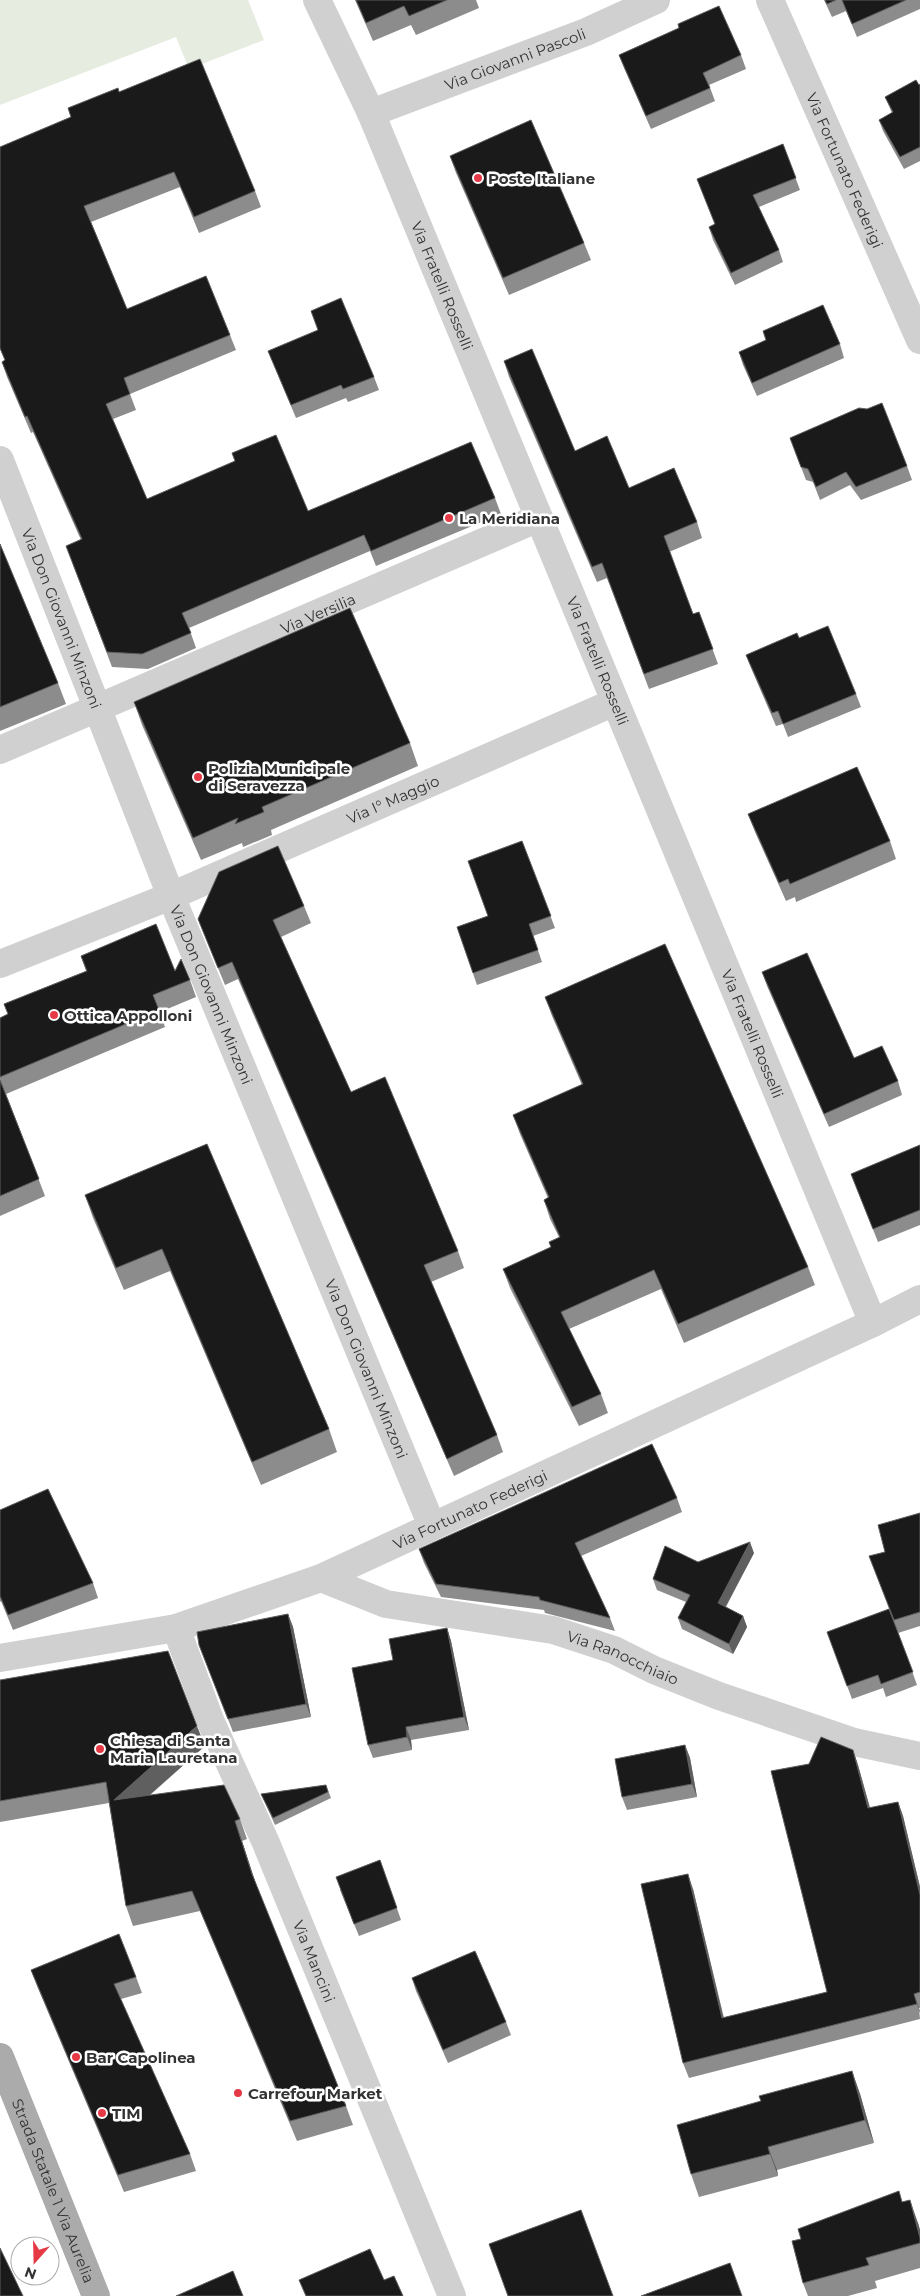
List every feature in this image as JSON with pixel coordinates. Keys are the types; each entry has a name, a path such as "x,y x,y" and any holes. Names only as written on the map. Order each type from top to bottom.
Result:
{"main road":[{"name":"Strada Statale 1 Via Aurelia","path":"0,2057 96,2296"}],"street":[{"name":"Via Fratelli Rosselli","path":"317,0 371,113 873,1323"},
{"name":"Via Giovanni Pascoli","path":"371,113 586,32 656,0"},
{"name":"Via Fortunato Federigi","path":"770,0 920,340"},
{"name":"Via Don Giovanni Minzoni","path":"0,460 171,896 432,1526"},
{"name":"Via Versilia","path":"0,750 538,518"},
{"name":"Via I° Maggio","path":"0,964 171,896 615,702"},
{"name":"Via Fortunato Federigi","path":"0,1658 176,1628 320,1578 873,1323 920,1299"},
{"name":"Via Ranocchiaio","path":"320,1578 386,1604 553,1630 614,1650 654,1670 719,1696 854,1742 920,1756"},
{"name":"Via Mancini","path":"176,1628 210,1720 266,1843 452,2296"}],"shaded area":[{"path":"0,0 248,0 264,40 189,69 176,37 0,105"}],"building":[{"path":"356,0 447,0 409,16 404,6 366,23"},
{"path":"825,0 836,0 827,4"},
{"path":"842,0 906,0 852,24"},
{"path":"719,6 741,55 703,73 710,88 646,116 619,55 679,28 678,24"},
{"path":"200,59 255,191 194,217 174,172 84,206 127,309 206,276 230,335 124,378 130,394 106,404 147,499 235,461 232,453 276,435 308,511 471,442 495,498 371,551 364,535 182,613 191,633 142,654 107,652 66,546 82,539 27,416 25,417 2,362 5,360 0,348 0,147 71,117 68,108 118,88 119,92"},
{"path":"916,80 920,84 920,147 900,157 879,120 893,112 885,97"},
{"path":"531,120 584,243 503,278 450,156"},
{"path":"783,144 796,178 753,195 779,250 731,273 709,227 715,224 697,179"},
{"path":"341,298 374,377 343,389 341,385 291,405 268,351 318,330 311,311"},
{"path":"823,305 840,344 752,383 739,352 766,340 763,331"},
{"path":"532,349 575,451 607,436 629,488 674,468 697,522 664,536 693,614 699,612 713,649 644,674 602,563 592,567 504,361"},
{"path":"882,403 907,466 856,487 846,472 816,487 808,469 801,467 790,438 859,408 867,409"},
{"path":"0,544 58,683 0,707"},
{"path":"350,608 410,743 262,807 264,812 235,824 238,818 193,838 134,702"},
{"path":"828,626 856,694 783,724 778,711 772,713 746,655 797,633 799,638"},
{"path":"857,767 890,841 790,884 788,879 779,883 748,814"},
{"path":"522,841 551,916 529,924 538,950 473,973 457,927 488,916 468,861"},
{"path":"278,846 304,906 273,920 351,1092 385,1077 458,1251 424,1265 497,1435 447,1459 232,962 218,968 198,919 219,872"},
{"path":"156,924 175,971 181,959 190,980 153,995 159,1010 0,1077 0,1018 8,1014 4,1004 87,971 81,956"},
{"path":"665,944 808,1267 678,1324 654,1270 561,1312 601,1394 572,1407 503,1269 551,1247 549,1242 560,1237 544,1200 549,1197 513,1115 583,1084 545,997"},
{"path":"807,953 854,1058 882,1046 898,1081 824,1114 762,972"},
{"path":"0,1080 39,1179 0,1196"},
{"path":"207,1144 329,1429 252,1462 162,1249 116,1268 85,1195"},
{"path":"920,1145 920,1210 873,1229 851,1174"},
{"path":"652,1444 677,1498 575,1543 610,1618 540,1600 539,1597 436,1584 419,1549"},
{"path":"48,1489 93,1583 8,1615 0,1596 0,1510"},
{"path":"920,1513 920,1612 894,1620 869,1556 885,1552 878,1525"},
{"path":"750,1542 718,1603 743,1616 729,1644 678,1618 690,1595 653,1579 665,1546 698,1562"},
{"path":"889,1609 913,1672 881,1684 878,1675 847,1686 827,1632"},
{"path":"288,1614 306,1704 228,1719 199,1645 197,1632"},
{"path":"447,1628 464,1717 406,1727 407,1737 368,1745 352,1668 393,1660 389,1639"},
{"path":"168,1651 197,1726 114,1800 224,1785 240,1819 235,1821 252,1874 346,2106 290,2121 192,1891 126,1906 106,1782 0,1801 0,1680"},
{"path":"821,1737 853,1750 868,1808 898,1802 920,1895 920,1992 914,1994 917,2004 683,2063 641,1884 688,1874 722,2018 827,1992 771,1771 809,1764"},
{"path":"685,1745 692,1784 622,1797 615,1759"},
{"path":"326,1785 328,1792 273,1818 261,1794"},
{"path":"380,1860 397,1908 354,1924 336,1877"},
{"path":"119,1934 136,1977 114,1984 190,2154 118,2175 31,1970"},
{"path":"475,1951 506,2022 443,2050 412,1978"},
{"path":"852,2071 865,2120 768,2147 770,2154 691,2174 677,2125 761,2101 759,2096"},
{"path":"899,2191 902,2202 910,2200 920,2243 866,2258 869,2265 803,2283 792,2241 801,2239 798,2229"},
{"path":"581,2210 613,2296 508,2296 489,2244"},
{"path":"0,2248 10,2269 10,2286 18,2286 23,2296 0,2296"},
{"path":"370,2249 384,2280 394,2276 403,2296 306,2296 299,2280"},
{"path":"730,2263 742,2296 641,2296"},
{"path":"233,2271 243,2296 176,2296"}],"place":[{"name":"Poste Italiane","path":"478,178"},
{"name":"La Meridiana","path":"449,518"},
{"name":"Polizia Municipale di Seravezza","path":"198,777"},
{"name":"Ottica Appolloni","path":"54,1015"},
{"name":"Chiesa di Santa Maria Lauretana","path":"100,1749"},
{"name":"Bar Capolinea","path":"76,2057"},
{"name":"Carrefour Market","path":"238,2093"},
{"name":"TIM","path":"102,2113"}]}
